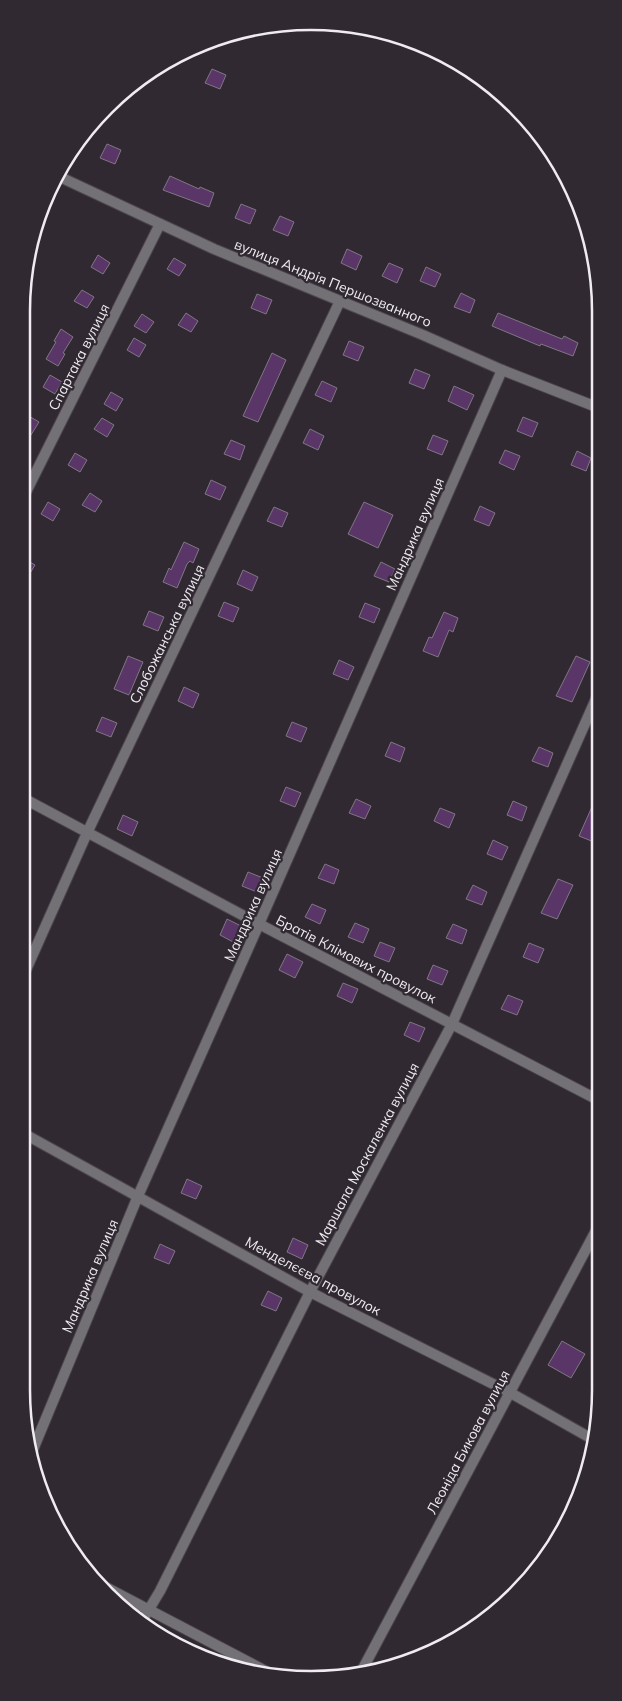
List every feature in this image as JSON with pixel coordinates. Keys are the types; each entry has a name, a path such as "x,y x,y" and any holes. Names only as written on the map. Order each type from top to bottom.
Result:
{"street":[{"name":"вулиця Андрія Першозванного","path":"63,179 214,249 423,335 502,370 592,406"},
{"name":"Спартака вулиця","path":"30,484 160,224"},
{"name":"Слобожанська вулиця","path":"30,961 87,833 340,301"},
{"name":"Мандрика вулиця","path":"35,1445 138,1196 502,370"},
{"name":"Маршала Москаленка вулиця","path":"145,1617 310,1292 452,1024 592,708"},
{"name":"Братів Клімових провулок","path":"30,802 259,924 592,1097"},
{"name":"Менделєєва провулок","path":"30,1137 310,1292 509,1392 588,1437"},
{"name":"Леоніда Бикова вулиця","path":"364,1666 592,1238"},
{"path":"117,1593 256,1666"}],"building":[{"path":"212,69 226,75 220,89 205,83"},
{"path":"107,144 121,150 115,164 100,158"},
{"path":"170,176 199,189 200,187 214,193 209,207 163,190"},
{"path":"241,204 256,210 250,224 235,218"},
{"path":"280,216 294,222 288,236 273,230"},
{"path":"347,249 362,256 356,270 341,263"},
{"path":"98,255 110,263 103,274 91,267"},
{"path":"174,258 186,265 179,276 167,269"},
{"path":"389,263 403,269 397,283 382,276"},
{"path":"426,267 441,274 435,287 420,281"},
{"path":"82,290 94,297 87,308 74,301"},
{"path":"461,293 475,300 470,313 454,307"},
{"path":"257,294 272,300 266,314 251,308"},
{"path":"186,313 198,321 191,332 178,325"},
{"path":"498,313 562,339 564,336 578,343 573,356 541,344 540,346 492,326"},
{"path":"142,314 154,322 146,333 134,326"},
{"path":"61,329 73,337 63,353 65,354 58,366 46,359"},
{"path":"134,338 146,345 139,357 127,350"},
{"path":"349,341 364,347 358,361 343,355"},
{"path":"272,353 286,360 258,422 243,416"},
{"path":"415,369 430,375 424,389 409,383"},
{"path":"50,375 62,382 55,394 43,387"},
{"path":"322,381 337,388 331,402 315,395"},
{"path":"454,386 474,395 467,410 448,401"},
{"path":"111,392 123,399 116,411 104,404"},
{"path":"30,417 39,422 30,436"},
{"path":"523,417 538,423 532,437 517,431"},
{"path":"102,418 114,425 107,437 94,429"},
{"path":"310,429 324,436 318,450 303,443"},
{"path":"433,435 448,441 442,455 427,449"},
{"path":"231,440 245,446 240,460 224,454"},
{"path":"505,450 520,456 514,470 499,463"},
{"path":"577,451 591,458 586,471 571,465"},
{"path":"75,453 87,460 80,472 68,465"},
{"path":"211,480 226,487 220,500 205,494"},
{"path":"90,493 102,501 95,512 82,505"},
{"path":"48,502 60,509 53,521 41,514"},
{"path":"364,502 393,515 378,548 348,534"},
{"path":"480,506 495,513 489,526 474,520"},
{"path":"274,507 288,513 282,527 267,521"},
{"path":"184,542 199,549 193,563 190,561 187,564 177,588 163,582 169,568 171,570"},
{"path":"30,562 35,565 30,573"},
{"path":"381,562 395,569 389,582 374,576"},
{"path":"243,570 258,577 252,591 237,584"},
{"path":"224,602 239,608 233,622 218,616"},
{"path":"365,603 380,609 374,623 359,617"},
{"path":"149,611 164,617 158,631 143,625"},
{"path":"444,612 458,618 453,632 449,630 438,657 423,651 429,637 432,638"},
{"path":"128,656 143,662 129,695 114,689"},
{"path":"576,656 590,662 572,702 556,696"},
{"path":"339,660 354,667 348,680 333,674"},
{"path":"184,687 199,694 193,708 178,701"},
{"path":"102,717 117,723 111,737 96,731"},
{"path":"292,722 307,728 301,742 286,736"},
{"path":"391,742 405,748 400,762 385,756"},
{"path":"539,747 553,753 548,767 532,761"},
{"path":"286,787 301,793 295,807 280,801"},
{"path":"356,799 371,806 365,819 349,813"},
{"path":"513,801 527,807 522,821 507,815"},
{"path":"592,807 592,841 579,836"},
{"path":"440,808 455,814 449,828 434,821"},
{"path":"123,815 138,822 132,836 117,829"},
{"path":"493,840 508,847 502,860 487,854"},
{"path":"325,864 339,870 334,884 318,878"},
{"path":"248,872 263,878 257,892 242,886"},
{"path":"558,879 573,885 557,919 541,913"},
{"path":"473,885 487,892 482,905 466,899"},
{"path":"312,904 326,910 320,924 305,917"},
{"path":"227,919 243,927 235,943 220,935"},
{"path":"355,923 369,929 363,943 348,937"},
{"path":"453,924 467,930 462,944 446,938"},
{"path":"380,942 395,948 389,962 374,956"},
{"path":"529,943 544,949 538,963 523,957"},
{"path":"287,954 303,962 295,978 279,970"},
{"path":"433,965 448,971 442,985 427,979"},
{"path":"343,983 358,989 352,1003 337,996"},
{"path":"508,995 523,1001 517,1015 501,1009"},
{"path":"410,1022 425,1028 419,1042 404,1035"},
{"path":"187,1179 202,1186 196,1199 181,1193"},
{"path":"293,1238 308,1245 302,1259 287,1252"},
{"path":"160,1244 175,1251 169,1264 154,1258"},
{"path":"268,1291 282,1298 276,1311 261,1305"},
{"path":"562,1341 585,1354 571,1378 548,1365"}]}
